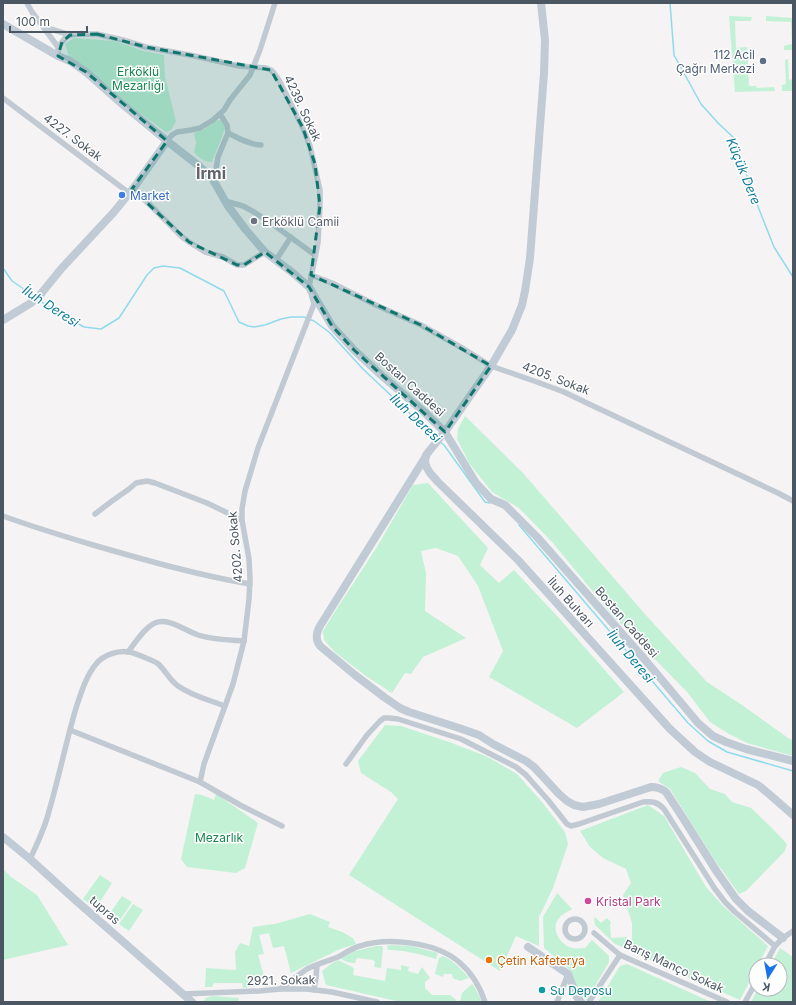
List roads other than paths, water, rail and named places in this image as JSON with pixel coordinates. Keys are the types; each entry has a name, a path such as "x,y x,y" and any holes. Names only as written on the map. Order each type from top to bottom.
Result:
{"street":[{"path":"27,3 58,47 58,56"},
{"path":"3,320 31,303 40,295 61,269 114,212 172,135 177,132 200,128 220,114 250,75 276,3"},
{"path":"541,3 545,40 544,73 529,265 525,291 517,318 512,330 491,366 444,433 428,452 320,626 316,637 318,644 323,649 400,708 478,735 526,761 534,767 559,794 574,805 583,807 599,804 651,787 656,787 663,790 666,792 736,899 748,911 783,938"},
{"name":"Bostan Caddesi","path":"3,24 58,56 70,61 86,72 122,104 212,178 236,218 265,252 309,287 332,326 354,350 380,375 424,412 444,433 476,483 491,499 505,505 536,537 646,661 698,723 713,736 726,742 746,749 793,761"},
{"name":"4239. Sokak","path":"44,27 70,35 97,34 146,47 239,66 266,68 274,73 303,128 310,146 320,190 318,243 309,287 314,304 309,315"},
{"path":"58,47 65,38 70,35"},
{"name":"4227. Sokak","path":"3,98 150,205 182,237 205,252 223,257 237,265 244,265 265,252"},
{"path":"212,178 216,169 218,157 228,133 227,125 220,114"},
{"path":"228,133 249,143 261,145"},
{"path":"225,201 243,206 271,222 316,254"},
{"path":"276,260 291,237"},
{"name":"4205. Sokak","path":"312,274 378,306 421,324 491,366 564,392 793,501"},
{"name":"4202. Sokak","path":"200,782 204,764 233,684 244,641 250,584 249,559 242,520 245,491 258,448 309,315"},
{"name":"İluh Bulvarı","path":"428,452 425,462 430,473 518,560 670,729 695,752 710,762 758,786 793,815"},
{"path":"95,514 129,489 136,482 147,481 206,503 242,520"},
{"path":"3,516 24,524 139,559 215,578 250,584"},
{"path":"128,652 148,628 156,622 162,621 172,623 199,636 244,641"},
{"path":"30,860 48,818 70,730 83,688 95,665 102,658 115,653 128,652 158,664 170,679 192,694 225,706"},
{"path":"346,764 380,721 384,718 398,719 461,739 516,767 526,775 567,824 571,826 643,802 650,801 658,803 664,809 715,889 725,902 775,946"},
{"path":"70,730 200,782 240,805 282,826"},
{"name":"tupras","path":"3,837 192,1002"},
{"path":"583,936 586,930 584,923 578,919 570,920 565,929 566,935 571,939 578,940 583,936 594,933"},
{"name":"Barış Manço Sokak","path":"584,923 620,955 727,1002"},
{"path":"769,957 775,946 793,931"},
{"path":"280,989 307,969 359,946 371,943 397,941 429,947 446,953 458,960 468,971 485,1002"},
{"path":"528,947 568,974 577,997 581,1002"},
{"path":"589,1002 620,955"},
{"path":"314,990 316,965"},
{"path":"557,1002 568,974"},
{"name":"2921. Sokak","path":"183,994 252,992 280,989 314,990 332,992 377,1002"}],"waterway":[{"name":"Küçük Dere","path":"670,3 674,55 701,104 734,138 755,199 774,247 793,277"},
{"name":"İluh Deresi","path":"39,300 84,327 101,329 119,318 147,275 154,268 163,266 180,268 224,291 239,322 248,326 254,327 265,325 291,317 304,317 314,321 329,332 363,369 436,438"},
{"name":"İluh Deresi","path":"3,268 12,281 34,296"},
{"name":"İluh Deresi","path":"440,442 444,445 485,502 490,503"},
{"name":"İluh Deresi","path":"519,525 688,723 708,741 727,752 793,771"}],"place":[{"name":"112 Acil Çağrı Merkezi","path":"763,61"},
{"name":"Market","path":"122,195"},
{"name":"Erköklü Camii","path":"254,221"},
{"name":"Kristal Park","path":"588,901"},
{"name":"Çetin Kafeterya","path":"489,960"},
{"name":"Su Deposu","path":"542,990"}],"district":[{"name":"İrmi","path":"211,173"}],"park label":[{"name":"Erköklü Mezarlığı","path":"138,78"},
{"name":"Mezarlık","path":"219,837"}]}
